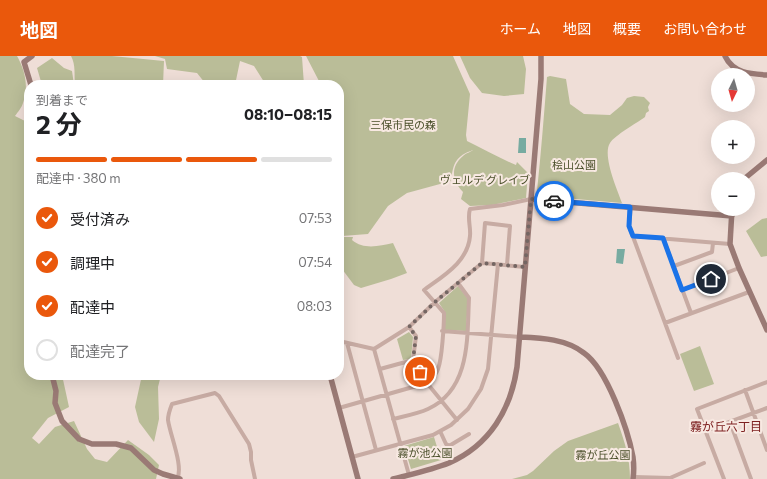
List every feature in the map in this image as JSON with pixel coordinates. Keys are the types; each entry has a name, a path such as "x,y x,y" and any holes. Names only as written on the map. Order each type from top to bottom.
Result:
{"street":[{"path":"29,80 24,62 32,56"},
{"path":"393,479 409,477 460,458 478,445 491,432 507,406 512,393 517,367 520,337 542,71 541,56"},
{"path":"725,56 732,66 742,72 767,76"},
{"path":"752,172 767,160"},
{"path":"339,408 427,383 435,374 440,363 444,313 424,290 456,266 463,257 470,243 470,224 468,215 470,209 503,205 531,199 711,214"},
{"path":"630,207 629,226 678,358"},
{"path":"732,216 730,244 749,292 767,330"},
{"path":"482,263 485,224 510,226 507,265"},
{"path":"633,236 730,244"},
{"path":"663,238 691,313"},
{"path":"674,266 712,252 713,243"},
{"path":"344,342 374,349 409,327 435,302 482,263 525,267"},
{"path":"352,457 433,434 451,425 468,410 477,398 486,379 492,335 498,264"},
{"path":"682,290 739,268"},
{"path":"393,419 424,410 442,401 455,385 460,376 463,367 470,298 458,283"},
{"path":"665,323 749,292"},
{"path":"409,327 416,336 413,360 427,383 457,420"},
{"path":"442,331 520,337 559,341 570,344 586,354 598,367 609,388 625,428 633,459 634,478 670,478 704,464"},
{"path":"347,343 376,450"},
{"path":"374,349 409,477"},
{"path":"380,369 413,360"},
{"path":"53,380 56,391 55,403 62,421 79,439 92,444 116,444 131,448 154,470 178,479 180,466 168,420 172,404 214,393 219,396 249,444 255,479"},
{"path":"331,380 358,479"},
{"path":"724,479 696,409 767,382"},
{"path":"745,390 767,450"},
{"path":"705,431 767,408"},
{"path":"730,422 751,479"},
{"path":"440,431 449,446 469,434"}],"green space":[{"path":"0,56 17,56 25,80 24,100 20,110 15,116 24,120 24,380 63,380 69,407 48,418 32,438 39,444 55,427 74,421 87,449 95,459 107,462 128,440 149,455 159,465 156,479 0,479"},
{"path":"71,56 112,56 164,61 163,80 75,80 73,59"},
{"path":"155,56 300,56 302,57 304,80 263,80 254,66 240,61 236,80 203,80 197,73 167,69 165,59"},
{"name":"三保市民の森","path":"306,56 453,56 470,94 466,135 467,141 516,165 517,162 528,173 526,198 492,205 470,206 461,199 463,192 459,188 455,179 454,169 464,155 473,150 467,152 456,161 453,169 451,181 407,193 388,206 368,234 344,236 344,80 318,80"},
{"path":"460,56 523,56 526,69 524,94 504,96 482,93 470,78"},
{"path":"52,58 64,68 72,71 73,80 41,80 37,68"},
{"name":"桧山公園","path":"550,76 566,79 570,104 584,114 610,115 622,105 627,98 634,96 644,97 650,103 648,107 649,111 646,113 645,117 616,136 608,148 611,172 622,203 541,196 537,191 547,77"},
{"path":"767,218 767,256 761,257 746,231 762,219"},
{"path":"344,237 353,237 352,240 367,246 393,243 407,273 361,288 354,285 344,272"},
{"path":"458,286 468,299 466,331 445,330 445,312 439,303"},
{"path":"409,332 413,337 411,359 403,360 397,339"},
{"path":"700,346 714,384 694,391 680,354"},
{"path":"141,380 160,380 158,387 159,419 154,442 139,422 135,407"},
{"name":"霧が丘公園","path":"618,423 627,451 630,479 512,479 527,475 533,471 554,451 568,441"},
{"name":"霧が池公園","path":"434,437 441,460 411,469 404,446"}],"water":[{"path":"519,138 526,138 526,153 518,153"},
{"path":"617,249 625,249 623,264 616,263"}],"way so far":[{"path":"420,372 413,360 416,336 409,327 435,302 482,263 525,267 531,199 554,201"}],"district":[{"name":"霧が丘六丁目","path":"726,426"}],"route":[{"path":"554,201 630,207 629,226 633,236 663,238 682,290 711,279"}],"park label":[{"name":"ヴェルデ グレイブ","path":"485,179"}]}
